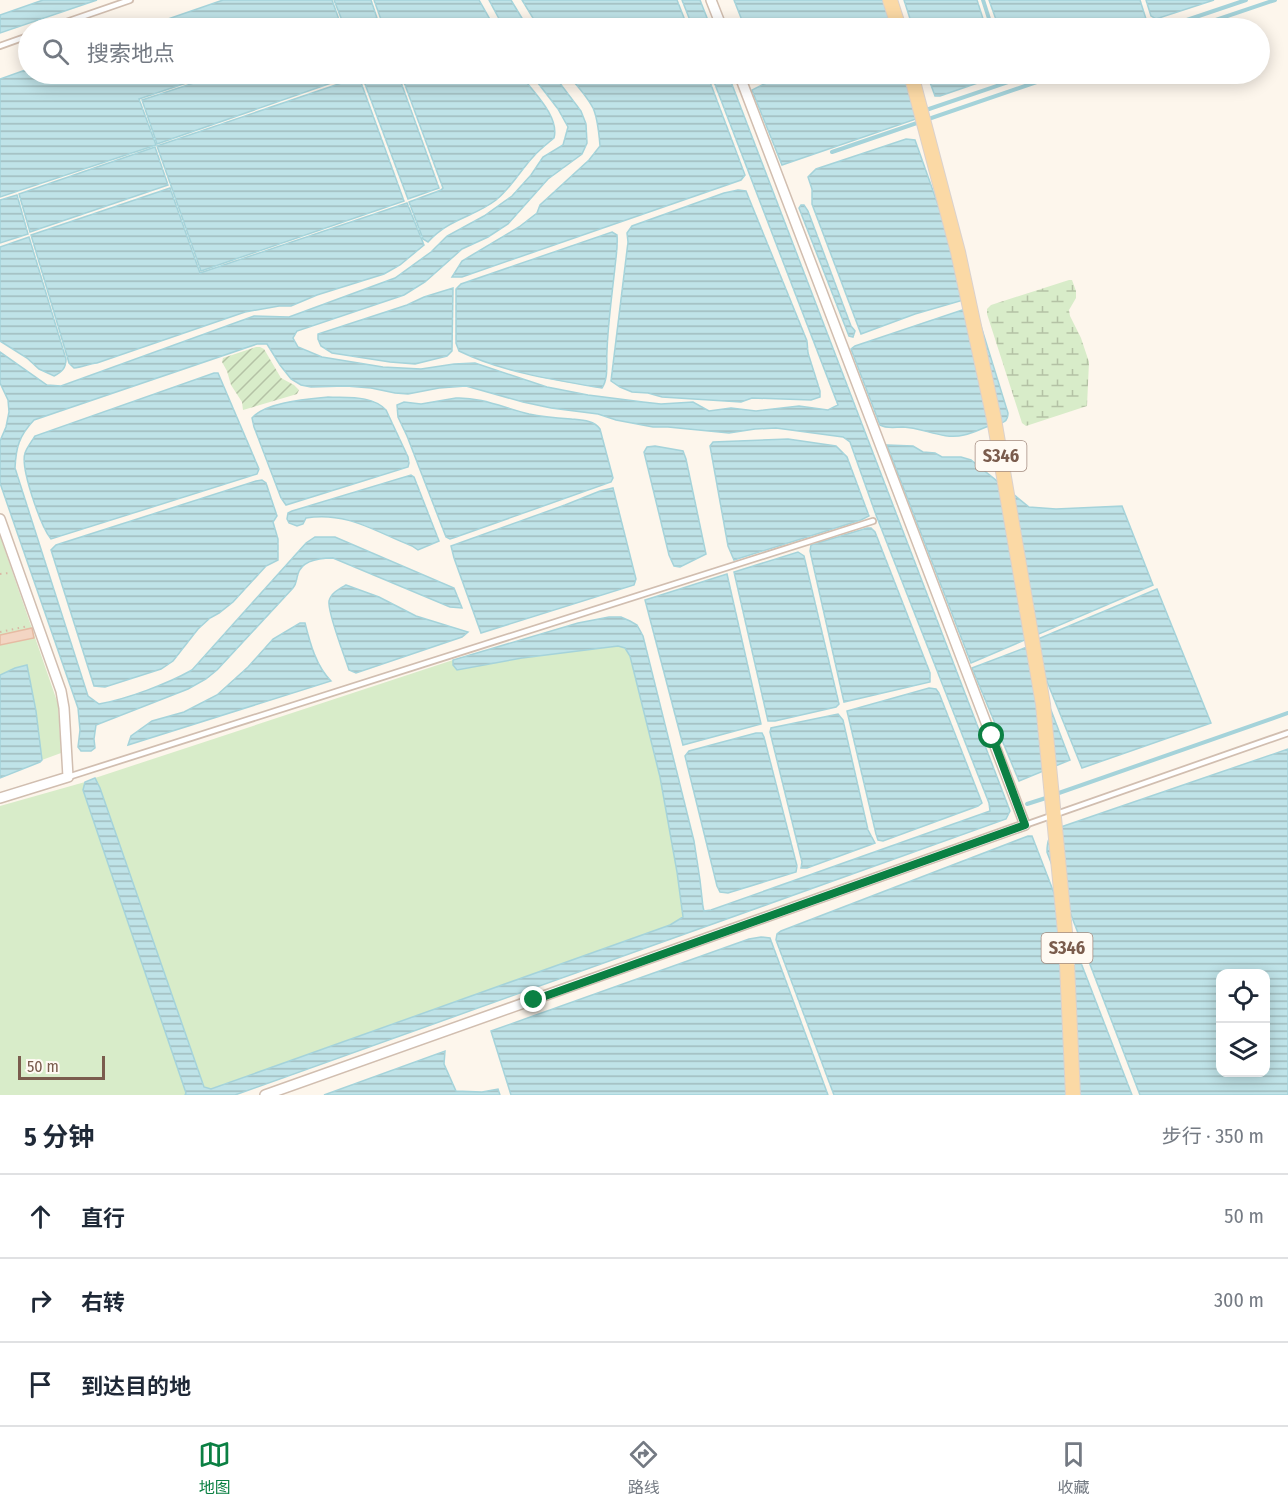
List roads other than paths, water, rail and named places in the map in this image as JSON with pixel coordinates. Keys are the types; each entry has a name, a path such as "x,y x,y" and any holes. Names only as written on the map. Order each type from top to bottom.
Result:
{"main road":[{"path":"890,0 896,18"},
{"name":"S346","path":"914,84 958,252 994,418 1043,704 1066,942 1073,1095"}],"street":[{"path":"711,0 718,18"},
{"path":"265,1095 1025,825 743,84"},
{"path":"0,519 61,691 69,777 0,798"}],"lane":[{"path":"78,18 130,0"},
{"path":"0,46 18,40"},
{"path":"69,777 873,521"},
{"path":"1025,825 1053,802 1288,733"}],"water":[{"path":"43,0 97,0 44,18 18,18 18,27 0,33 0,15"},
{"path":"223,0 332,0 338,18 171,18"},
{"path":"334,0 371,0 377,18 341,18"},
{"path":"374,0 479,0 489,18 380,18"},
{"path":"489,0 511,0 522,18 499,18"},
{"path":"522,0 677,0 684,18 533,18"},
{"path":"682,0 700,0 707,18 689,18"},
{"path":"734,0 890,0 896,18 741,18"},
{"path":"904,0 977,0 983,18 910,18"},
{"path":"989,0 1140,0 1146,18 995,18"},
{"path":"1146,0 1214,0 1159,18 1151,16"},
{"path":"18,73 18,84 183,84 139,99 156,145 0,197 0,79"},
{"path":"191,84 328,84 157,144 142,100"},
{"path":"339,84 362,84 404,201 201,271 157,146"},
{"path":"365,84 402,84 439,188 408,199"},
{"path":"405,84 528,84 553,121 554,138 535,154 496,200 444,228 428,242 423,239 409,202 443,188"},
{"path":"539,84 561,84 581,111 586,124 587,143 582,154 548,179 508,224 488,237 462,249 425,282 404,295 297,331 293,338 298,347 322,357 383,367 421,369 475,363 547,387 588,395 661,404 693,402 709,411 731,408 756,411 799,406 828,410 838,405 715,84 732,84 1010,811 1006,819 235,1095 185,1095 83,790 85,782 95,778 204,1087 211,1089 670,925 683,917 660,777 630,656 625,648 618,646 522,658 457,670 453,665 453,660 578,623 609,617 621,617 637,625 643,636 694,841 704,911 990,811 989,803 876,515 850,442 843,437 776,428 729,433 653,427 598,414 523,402 466,386 408,394 346,386 311,387 301,385 291,379 267,344 257,344 34,420 25,431 17,448 15,468 88,696 99,704 122,699 171,681 192,670 306,543 315,537 335,537 454,588 462,608 450,607 333,558 312,561 300,569 293,588 206,679 188,689 96,725 95,748 91,751 81,751 78,747 80,730 78,708 0,483 0,441 9,412 8,400 0,383 0,352 47,385 61,386 254,316 289,317 395,278 431,252 447,236 484,216 512,196 531,175 543,157 563,145 568,127 558,109"},
{"path":"576,84 711,84 745,175 741,180 462,277 452,277 462,261 519,227 537,213 540,205 589,160 600,146 593,108"},
{"path":"764,84 914,84 916,119 782,165 752,90"},
{"path":"931,84 975,84 940,96 935,96"},
{"path":"906,139 915,140 969,292 967,299 915,314 861,334 812,204 812,189 808,177 816,169"},
{"path":"155,147 168,185 30,232 19,194"},
{"path":"170,188 200,273 407,203 424,245 400,265 384,274 317,295 291,306 245,312 97,363 74,368 69,363 31,235"},
{"path":"738,190 746,191 807,341 820,397 811,400 752,398 741,402 662,397 632,392 620,387 611,381 628,242 627,233 632,226"},
{"path":"17,195 28,234 0,243 0,200"},
{"path":"804,205 808,211 851,326 855,331 853,337 849,336 799,208"},
{"path":"612,232 617,235 617,247 608,330 606,375 602,388 510,370 459,351 456,343 456,289 461,284"},
{"path":"29,237 66,359 63,369 54,376 39,369 27,358 0,341 0,247"},
{"path":"453,288 452,351 447,356 415,364 390,362 332,353 321,346 318,339 318,334"},
{"path":"971,307 976,310 1008,413 1007,419 968,434 956,436 880,425 851,349"},
{"path":"218,373 259,469 257,474 51,539 28,484 24,461 28,446 35,436"},
{"path":"328,397 367,400 386,410 408,457 408,467 286,505 281,498 252,418 276,405"},
{"path":"456,398 483,401 534,415 591,422 600,429 613,478 611,482 450,539 446,537 398,417 397,405 404,402 421,404"},
{"path":"788,439 836,446 847,457 869,516 734,560 728,546 710,446 713,442"},
{"path":"887,445 913,446 923,452 935,453 942,457 961,457 971,460 1029,507 1056,509 1122,506 1153,585 971,663"},
{"path":"655,446 683,451 706,554 680,567 674,566 669,555 644,452 647,447"},
{"path":"411,475 414,477 439,541 418,550 348,520 334,517 306,518 303,524 297,526 289,523 287,519 288,513 292,511"},
{"path":"262,480 266,483 277,516 273,522 278,539 278,560 266,566 233,602 198,629 173,661 161,669 105,687 94,686 51,550 56,545"},
{"path":"613,488 636,579 634,585 481,633 451,546"},
{"path":"867,528 875,532 930,673 930,682 844,702 810,551 811,545"},
{"path":"798,552 804,556 839,704 836,707 768,721 734,572"},
{"path":"727,574 761,724 683,745 645,600"},
{"path":"346,585 379,597 416,616 468,632 462,637 356,673 349,670 329,607 332,596"},
{"path":"1157,589 1211,723 1082,768 1031,642"},
{"path":"300,623 305,623 311,646 331,681 128,745 131,736 152,721 184,712 217,695 248,667 273,639"},
{"path":"1027,647 1070,760 1019,781 972,668"},
{"path":"27,665 42,760 0,778 0,675"},
{"path":"929,688 936,689 939,693 982,803 883,841 878,840 847,711"},
{"path":"838,714 843,720 868,830 875,843 807,868 801,868 802,862 770,732 771,728"},
{"path":"762,733 764,737 797,866 796,872 728,893 720,892 685,756 689,751"},
{"path":"1288,749 1288,1095 1140,1095 1047,852 1047,844 1052,833 1058,828"},
{"path":"1032,836 1132,1095 834,1095 776,940 777,934"},
{"path":"770,938 828,1095 511,1095 491,1031 749,939"},
{"path":"445,1051 444,1064 456,1091 482,1092 498,1089 500,1095 324,1095"}],"waterway":[{"path":"983,0 989,18"},
{"path":"1193,18 1246,0"},
{"path":"1222,18 1275,0"},
{"path":"926,110 1003,84"},
{"path":"832,152 1031,84"},
{"path":"1056,794 1288,713"},
{"path":"1027,804 1049,797"}]}
